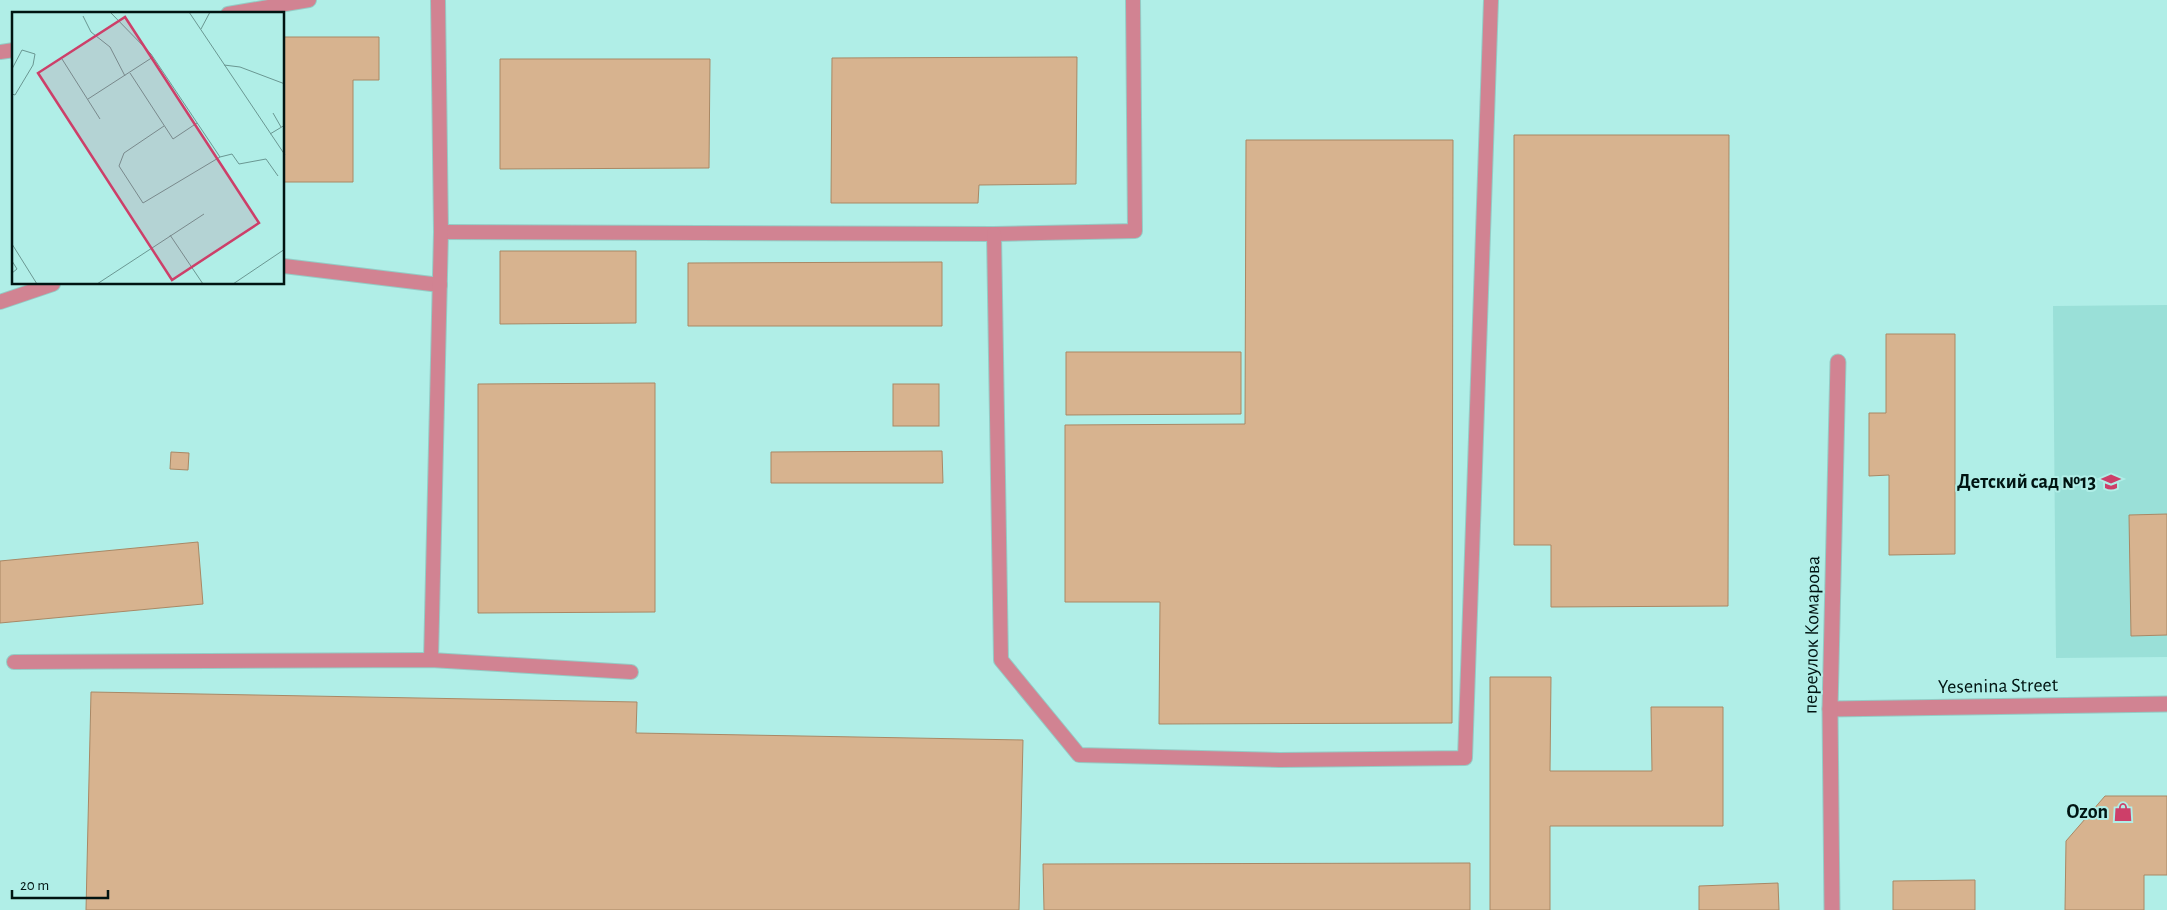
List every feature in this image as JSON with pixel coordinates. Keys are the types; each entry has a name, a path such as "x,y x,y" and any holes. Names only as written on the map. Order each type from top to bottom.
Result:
{"street":[{"name":"переулок Комарова","path":"1832,910 1830,709 1838,362"},
{"name":"Yesenina Street","path":"1830,709 2167,704"}],"lane":[{"path":"240,12 309,0"},
{"path":"431,660 441,232 438,0"},
{"path":"441,232 994,234 1135,231 1133,0"},
{"path":"994,234 1001,660 1079,755 1280,760 1466,758 1491,0"},
{"path":"285,266 440,285"},
{"path":"0,302 50,285"},
{"path":"14,662 431,660 631,672"}],"shaded area":[{"name":"Детский сад №13","path":"2167,305 2167,657 2056,658 2053,306"}],"building":[{"path":"285,37 379,37 379,80 353,80 353,182 285,182"},
{"path":"1077,57 1076,184 979,185 978,203 831,203 832,58"},
{"path":"500,59 710,59 709,168 500,169"},
{"path":"1514,135 1729,135 1728,606 1551,607 1551,545 1514,545"},
{"path":"1246,140 1453,140 1452,723 1159,724 1160,602 1065,602 1065,425 1245,424"},
{"path":"500,251 636,251 636,323 500,324"},
{"path":"942,262 942,326 688,326 688,263"},
{"path":"1886,334 1955,334 1955,554 1889,555 1889,475 1869,476 1869,413 1886,413"},
{"path":"1066,352 1241,352 1241,414 1066,415"},
{"path":"655,383 655,612 478,613 478,384"},
{"path":"893,384 939,384 939,426 893,426"},
{"path":"942,451 943,483 771,483 771,452"},
{"path":"171,452 189,453 188,470 170,469"},
{"path":"2167,514 2167,635 2131,636 2129,515"},
{"path":"198,542 203,604 0,623 0,561"},
{"path":"1490,677 1551,677 1550,771 1652,771 1651,707 1723,707 1723,826 1550,826 1550,910 1490,910"},
{"path":"91,692 637,702 636,733 1023,740 1019,910 86,910"},
{"path":"2105,796 2167,796 2167,875 2144,875 2144,910 2065,910 2066,841"},
{"path":"1470,863 1470,910 1044,910 1043,864"},
{"path":"1975,880 1975,910 1893,910 1893,881"},
{"path":"1778,883 1779,910 1699,910 1699,886"}],"place":[{"name":"Детский сад №13","path":"2111,482"},
{"name":"Ozon","path":"2123,812"}]}
